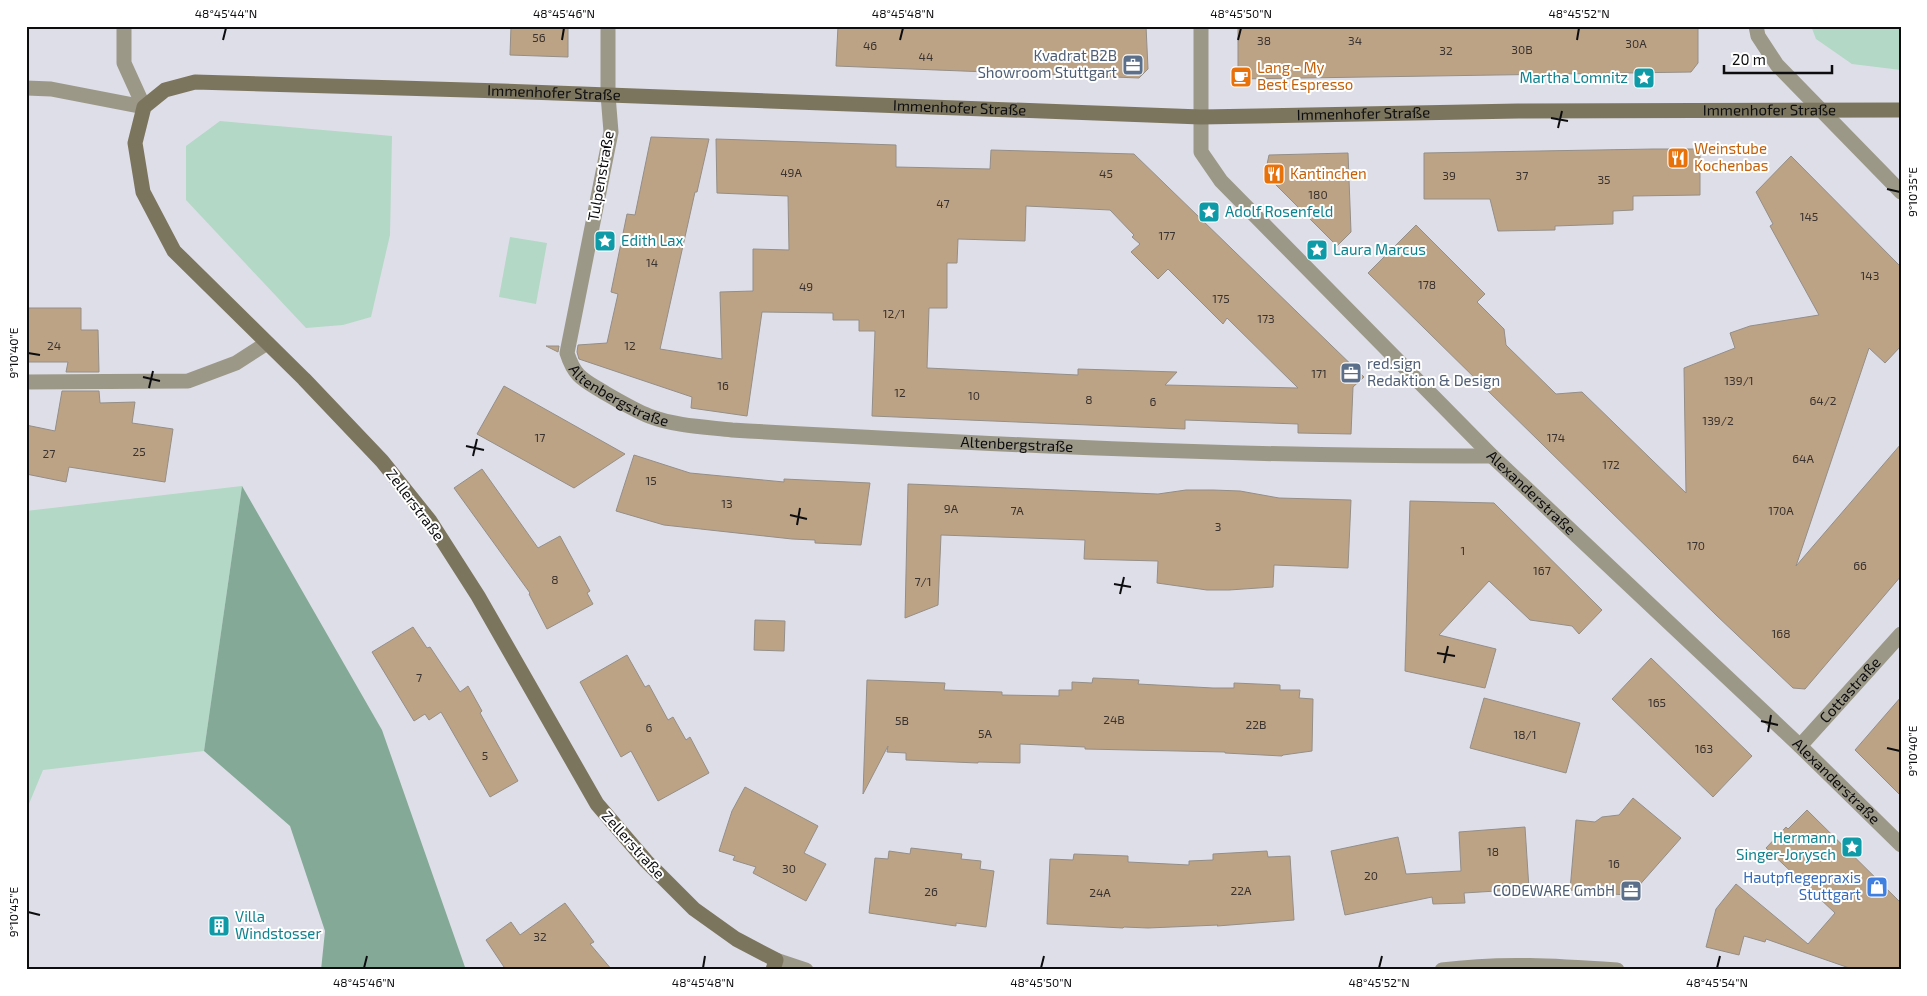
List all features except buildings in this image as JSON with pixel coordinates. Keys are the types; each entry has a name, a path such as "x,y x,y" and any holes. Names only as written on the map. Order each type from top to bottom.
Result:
{"main road":[{"name":"Immenhofer Straße","path":"144,107 165,90 195,82 502,91 1201,117 1537,111 1901,110"},
{"name":"Zellerstraße","path":"144,107 135,144 143,192 174,251 382,461 430,521 478,596 597,804 646,861 694,909 774,965"}],"street":[{"path":"124,26 124,63 144,107"},
{"name":"Tulpenstraße","path":"567,353 610,132 608,26"},
{"name":"Alexanderstraße","path":"1201,26 1201,152 1221,182 1492,456 1800,746 1901,846"},
{"path":"1756,26 1758,36 1777,65 1901,192"},
{"path":"26,88 51,89 144,107"},
{"path":"26,382 188,381 236,363 267,343"},
{"name":"Altenbergstraße","path":"567,353 572,368 582,379 627,406 650,416 690,426 732,430 1062,447 1384,456 1492,456"},
{"name":"Cottastraße","path":"1800,746 1901,634"},
{"path":"1442,970 1462,967 1532,964 1617,970"},
{"path":"774,965 806,970"}],"green space":[{"path":"1811,26 1901,26 1901,70 1852,64 1816,39"},
{"path":"220,121 392,136 390,235 371,317 343,325 306,328 186,200 186,146"},
{"path":"510,237 547,243 536,304 499,297"},
{"path":"242,486 204,751 43,770 26,811 26,511"},
{"path":"242,486 382,730 466,970 321,970 325,931 290,826 204,751"}],"place":[{"name":"Kvadrat B2B Showroom Stuttgart","path":"1133,65"},
{"name":"Lang - My Best Espresso","path":"1241,77"},
{"name":"Martha Lomnitz","path":"1644,78"},
{"name":"Weinstube Kochenbas","path":"1678,158"},
{"name":"Kantinchen","path":"1274,174"},
{"name":"Adolf Rosenfeld","path":"1209,212"},
{"name":"Edith Lax","path":"605,241"},
{"name":"Laura Marcus","path":"1317,250"},
{"name":"red.sign Redaktion & Design","path":"1351,373"},
{"name":"Hermann Singer-Jorysch","path":"1852,847"},
{"name":"Hautpflegepraxis Stuttgart","path":"1877,887"},
{"name":"CODEWARE GmbH","path":"1631,891"},
{"name":"Villa Windstosser","path":"219,926"}]}
